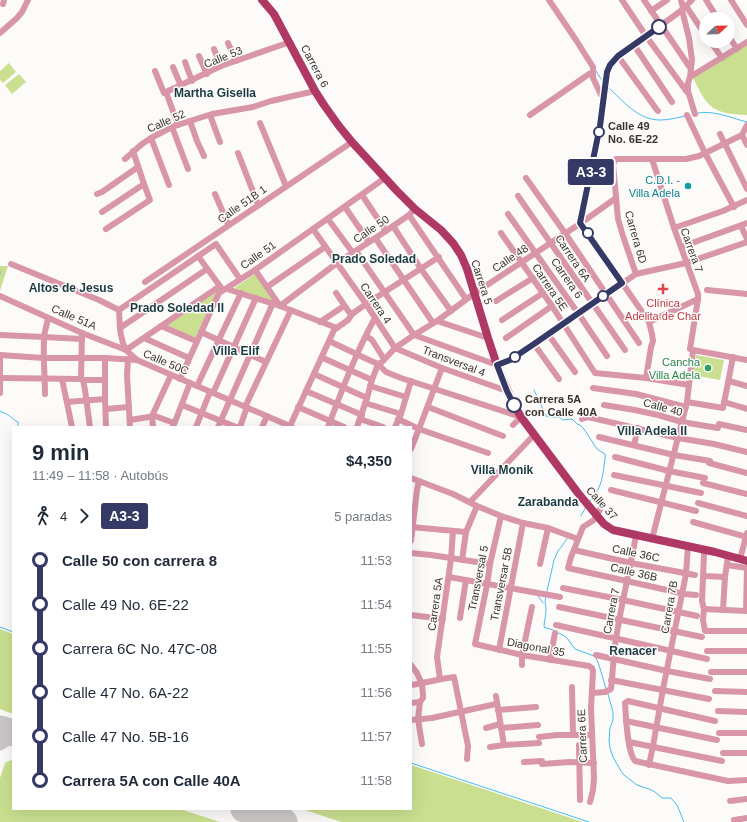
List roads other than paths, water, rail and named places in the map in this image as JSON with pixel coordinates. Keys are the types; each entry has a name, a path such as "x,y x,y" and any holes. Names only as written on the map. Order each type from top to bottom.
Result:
{"main road":[{"name":"Carrera 6","path":"262,0 274,14 324,105 352,142 385,178"},
{"name":"Carrera 5","path":"385,178 412,212 441,230 453,243 461,255 475,293 497,365 507,391 521,418"},
{"name":"Calle 37","path":"521,418 571,484 608,528 743,560"}],"street":[{"path":"0,33 18,18 28,0"},
{"path":"549,0 593,67 593,78 604,100"},
{"path":"622,0 687,92"},
{"path":"644,0 691,69"},
{"path":"651,10 666,0"},
{"path":"689,385 646,378 653,341 649,322 580,223 600,126 606,77 610,65 618,56 661,26 692,0"},
{"path":"706,0 714,12"},
{"path":"731,0 747,25"},
{"path":"683,6 699,27"},
{"path":"683,6 692,60 688,91 695,114"},
{"name":"Calle 53","path":"165,92 192,81 221,66 290,42"},
{"path":"690,77 747,42"},
{"path":"228,43 236,61"},
{"path":"634,45 672,102"},
{"path":"715,48 722,58"},
{"path":"214,49 221,66"},
{"path":"199,56 207,74"},
{"path":"618,56 658,111"},
{"path":"185,62 192,81"},
{"path":"173,67 181,86"},
{"path":"155,71 165,92 188,169"},
{"path":"530,115 589,74"},
{"name":"Calle 52","path":"125,159 151,138 175,126 210,115 253,107 271,101 315,91"},
{"path":"210,115 220,142"},
{"path":"687,115 705,153 734,207"},
{"path":"190,121 204,156"},
{"path":"260,123 286,186"},
{"path":"652,159 686,159 699,156 742,135 747,125"},
{"path":"720,134 747,189"},
{"path":"742,135 747,145"},
{"path":"151,138 169,185"},
{"name":"Calle 51B 1","path":"145,282 352,142"},
{"path":"106,229 150,200 133,151"},
{"path":"238,154 257,202"},
{"name":"Carrera 6D","path":"636,274 618,219 613,164 616,159 652,159"},
{"name":"Carrera 7","path":"652,159 674,228 698,294 686,404 652,539"},
{"path":"98,194 138,168"},
{"name":"Calle 51","path":"126,350 161,326 255,270 385,178"},
{"path":"526,178 640,343"},
{"path":"102,212 144,184"},
{"path":"215,194 228,224"},
{"path":"362,195 386,232"},
{"name":"Carrera 6A","path":"518,196 625,350"},
{"name":"Calle 48","path":"378,364 395,348 616,198"},
{"path":"674,228 722,212 747,200"},
{"path":"345,207 369,242"},
{"name":"Calle 50","path":"280,306 337,264 386,232 412,212"},
{"name":"Carrera 5","path":"412,212 466,299"},
{"name":"Carrera 6","path":"508,214 536,252 607,356"},
{"path":"328,219 355,252 414,335 497,365 510,360 636,274 686,263 747,240 744,224 681,247"},
{"path":"393,226 420,269 451,311"},
{"name":"Carrera 4","path":"313,229 395,348"},
{"name":"Carrera 5E","path":"501,233 552,306 595,373 646,378"},
{"path":"376,239 435,322 488,338"},
{"path":"119,310 216,244 240,279"},
{"path":"267,287 325,247"},
{"path":"198,256 223,288 273,303 337,328"},
{"path":"288,426 334,330 366,304 439,257"},
{"path":"11,264 99,300 119,310"},
{"path":"120,328 207,269"},
{"path":"255,270 280,306"},
{"path":"496,301 532,278"},
{"name":"Calle 51","path":"180,379 196,341 219,293 223,288"},
{"path":"707,290 747,294"},
{"path":"197,386 241,293"},
{"path":"336,293 344,306 352,314"},
{"path":"502,320 543,293"},
{"name":"Calle 51A","path":"0,296 48,318 82,336 126,350 137,360"},
{"path":"196,426 256,298"},
{"path":"649,322 698,299"},
{"path":"218,426 273,303"},
{"path":"320,322 344,306"},
{"path":"506,338 552,306"},
{"path":"119,310 121,338 126,350"},
{"path":"240,426 246,407 291,310"},
{"path":"45,394 43,358 44,337 48,318"},
{"path":"329,424 343,388 375,318"},
{"path":"161,326 196,341"},
{"path":"201,332 266,362"},
{"path":"0,334 44,337 82,336 82,380 86,390 90,426"},
{"path":"548,334 575,372"},
{"path":"366,336 372,340 384,359"},
{"path":"144,338 189,358"},
{"path":"329,341 378,364 386,372 521,418"},
{"path":"534,344 559,379"},
{"name":"Transversal 4","path":"395,348 442,368 507,391"},
{"path":"691,350 747,360"},
{"path":"0,355 0,393"},
{"name":"Calle 50C","path":"0,355 43,358 105,358 137,360 288,426"},
{"path":"322,357 351,371 371,383 406,397"},
{"path":"723,405 733,357"},
{"path":"105,358 106,426"},
{"path":"128,359 127,375 130,424 155,416 174,425 190,383"},
{"path":"357,426 378,364"},
{"path":"412,446 442,368"},
{"path":"314,374 400,416 419,429 488,453"},
{"path":"153,426 152,416 171,375"},
{"path":"0,378 105,380"},
{"path":"62,379 72,426"},
{"path":"395,426 411,381"},
{"path":"729,381 747,386"},
{"path":"594,388 606,391 636,394 686,404 723,405 747,408"},
{"path":"306,391 337,404 381,426"},
{"path":"67,402 105,399"},
{"path":"182,405 234,426"},
{"name":"Calle 40","path":"604,405 658,415 682,422 747,430"},
{"path":"106,409 129,407"},
{"path":"298,407 329,424 339,426"},
{"path":"428,407 503,436"},
{"path":"262,426 266,416"},
{"path":"582,419 588,417 747,452"},
{"path":"513,425 521,418"},
{"path":"634,445 638,428"},
{"path":"470,502 534,435"},
{"path":"600,438 709,462 747,473"},
{"path":"615,457 747,494"},
{"path":"614,475 701,493"},
{"path":"412,478 453,494 501,516 523,523 548,528 578,539"},
{"path":"419,481 412,527 466,532"},
{"path":"611,490 696,511"},
{"path":"698,503 747,516"},
{"path":"462,560 466,532 477,506"},
{"path":"574,550 583,527 594,520 602,506"},
{"name":"Transversal 5","path":"475,644 490,564 501,516"},
{"path":"693,522 747,535 743,560"},
{"name":"Transversar 5B","path":"499,650 523,523"},
{"path":"540,564 548,528"},
{"name":"Carrera 5A","path":"440,679 437,657 449,577 453,531"},
{"name":"Carrera 7","path":"592,693 607,691 611,688 616,638 636,535"},
{"name":"Carrera 7B","path":"649,765 686,574 688,546"},
{"name":"Calle 36C","path":"574,550 695,575"},
{"name":"Calle 36B","path":"574,550 568,568 682,594 696,595"},
{"path":"412,553 490,564"},
{"path":"704,554 702,601 705,631 747,631"},
{"path":"724,610 725,577 728,556"},
{"path":"704,610 746,611 747,568 727,565"},
{"path":"703,576 725,577"},
{"path":"449,577 560,597"},
{"path":"460,618 466,580"},
{"path":"563,588 697,616"},
{"path":"522,665 522,655 532,607"},
{"path":"559,607 702,637"},
{"path":"412,615 443,619"},
{"path":"556,625 707,658"},
{"path":"550,660 555,633"},
{"name":"Diagonal 35","path":"475,644 522,655 590,666 592,668"},
{"path":"707,651 747,652"},
{"path":"596,655 710,679"},
{"path":"412,666 422,684 423,695 420,702 418,719 422,744"},
{"name":"Carrera 6E","path":"590,802 594,778 591,708 592,668"},
{"path":"711,672 747,672"},
{"path":"412,685 454,677 468,746 467,759"},
{"path":"611,680 709,699"},
{"path":"572,687 573,735"},
{"path":"715,692 747,692"},
{"path":"496,696 504,745"},
{"path":"715,721 627,701 626,703 626,721 633,760 649,765 728,781 747,780"},
{"path":"412,703 420,702"},
{"path":"412,720 497,707 536,707"},
{"path":"718,711 747,712"},
{"path":"626,721 717,740"},
{"path":"486,728 501,726 538,726"},
{"path":"719,733 747,733"},
{"path":"490,747 539,740 557,735 592,735"},
{"path":"629,742 722,761"},
{"path":"580,745 580,800"},
{"path":"722,753 747,753"},
{"path":"524,762 594,763"},
{"path":"730,800 747,799"},
{"path":"734,820 747,818"}],"waterway":[{"path":"596,71 603,82"},
{"path":"608,87 631,109 645,117 660,120 685,116"},
{"path":"698,113 716,113 747,122"},
{"path":"534,390 546,416 559,417 563,420 572,419 584,429 597,449 605,454 601,481 596,493 590,501"},
{"path":"0,411 18,422 18,426"},
{"path":"581,516 586,507"},
{"path":"547,591 554,560 558,551 568,537"},
{"path":"538,596 543,603"},
{"path":"546,596 544,627 553,630"},
{"path":"0,627 12,632"},
{"path":"558,633 567,638 575,649 594,656"},
{"path":"596,658 606,689"},
{"path":"608,694 613,712 613,720 610,728 610,748 621,771 637,785 655,792 662,798 671,798 677,805 684,822"},
{"path":"412,763 589,822"}],"place":[{"name":"Calle 49 No. 6E-22","path":"599,132"},
{"name":"C.D.I. - Villa Adela","path":"688,186"},
{"name":"Clínica Adelita de Char","path":"663,289"},
{"name":"Cancha Villa Adela","path":"708,368"},
{"name":"Carrera 5A con Calle 40A","path":"514,405"}],"district":[{"name":"Martha Gisella","path":"215,93"},
{"name":"Prado Soledad","path":"374,259"},
{"name":"Altos de Jesus","path":"71,288"},
{"name":"Prado Soledad II","path":"177,308"},
{"name":"Villa Elif","path":"236,351"},
{"name":"Villa Adela II","path":"652,431"},
{"name":"Villa Monik","path":"502,470"},
{"name":"Zarabanda","path":"548,502"},
{"name":"Renacer","path":"633,651"}]}
